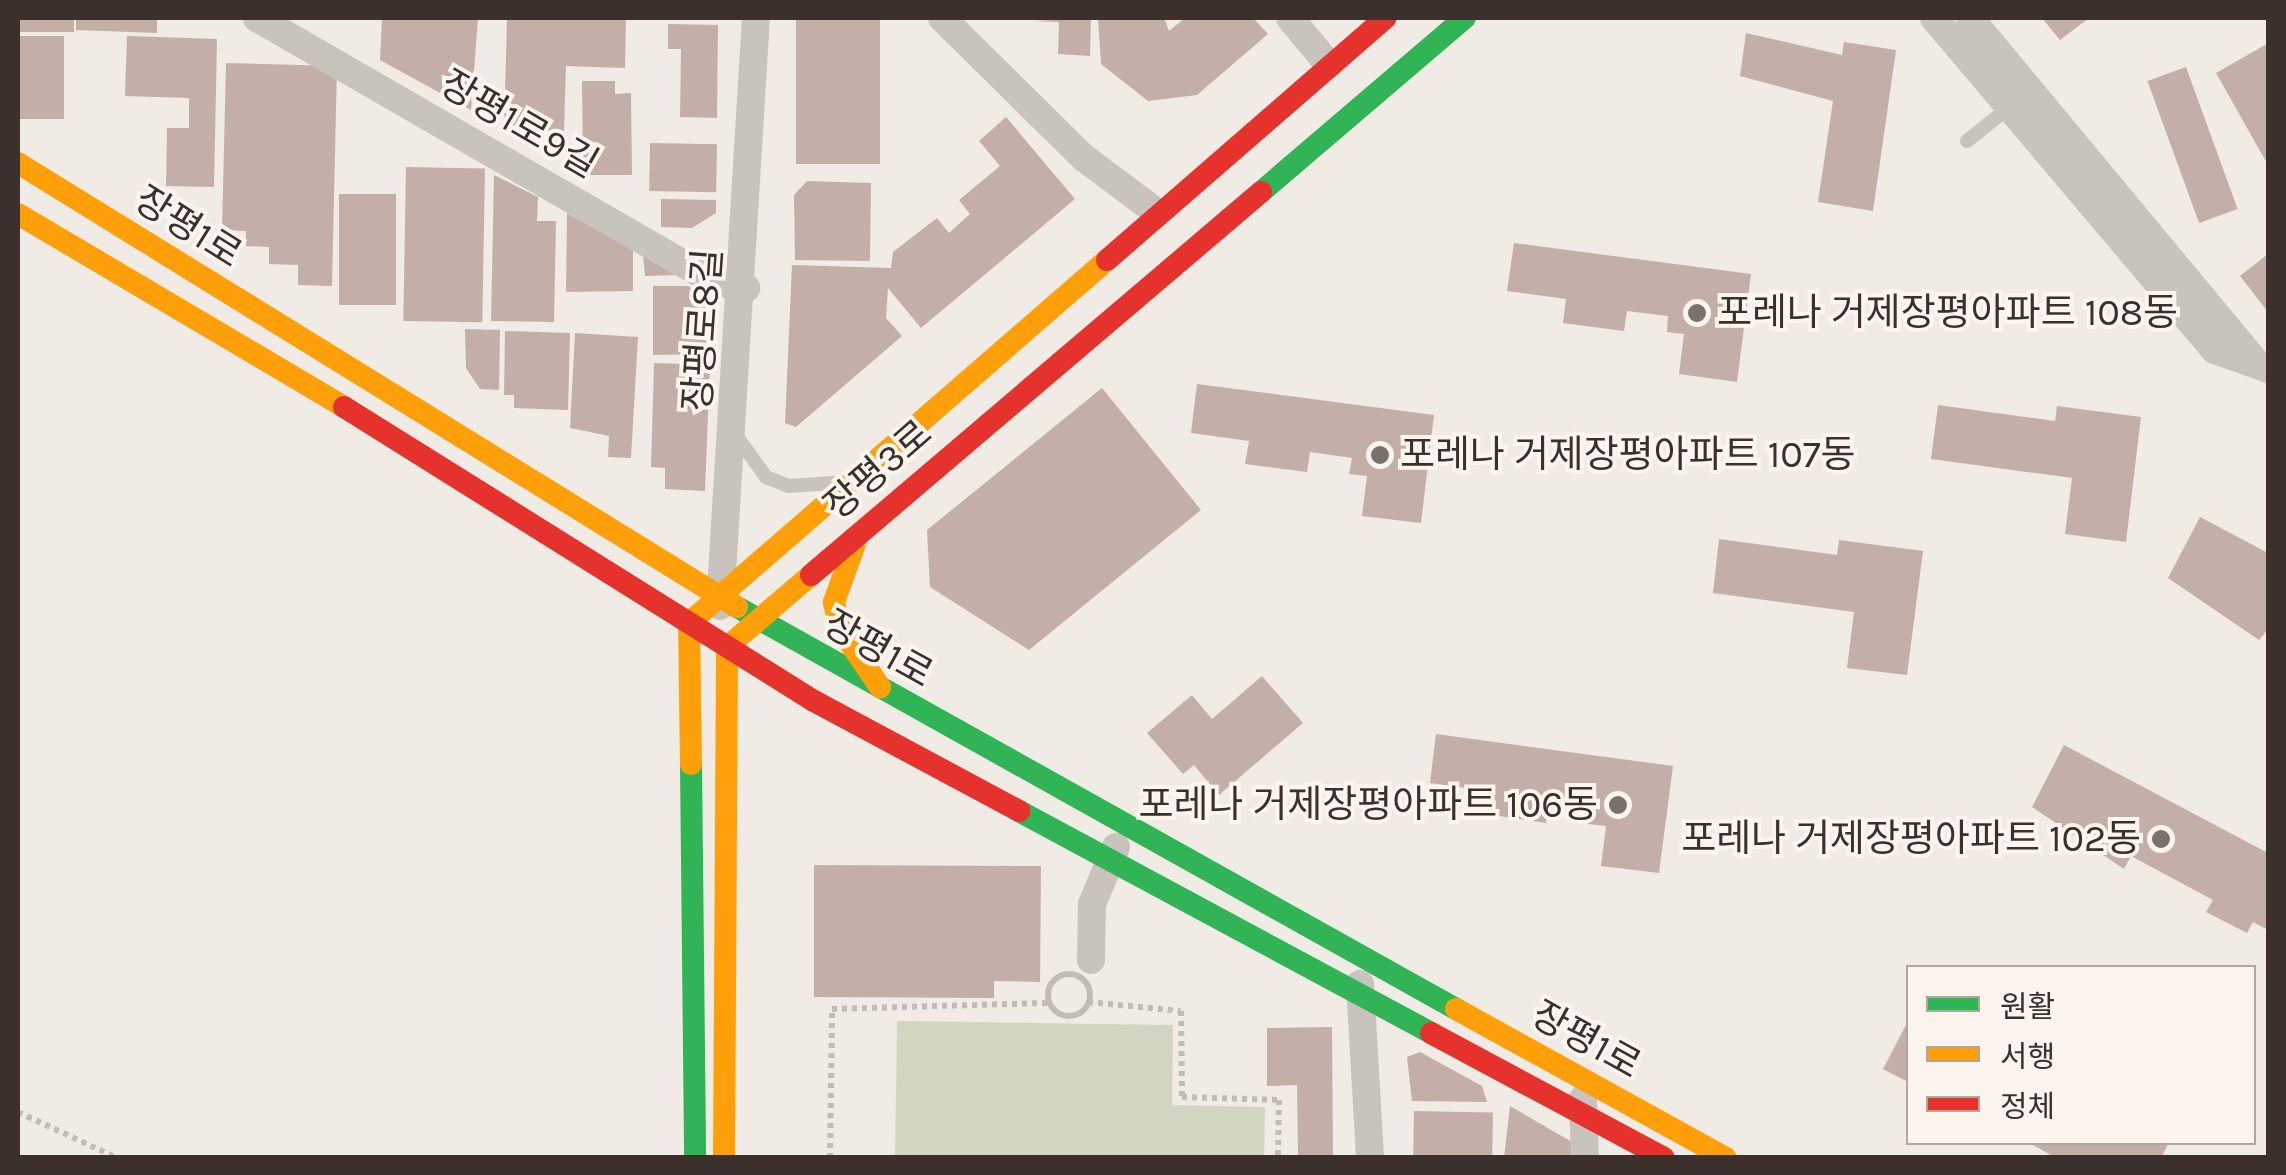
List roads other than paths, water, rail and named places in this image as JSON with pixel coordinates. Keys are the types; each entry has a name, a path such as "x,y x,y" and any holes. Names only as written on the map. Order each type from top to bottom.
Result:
{"street":[{"name":"장평1로9길","path":"257,18 715,282 746,288"},
{"name":"장평로8길","path":"727,647 718,596 746,288 756,18"},
{"path":"942,18 1084,158 1155,212"},
{"path":"1290,18 1329,65"},
{"name":"장평3로","path":"688,623 845,480 1385,18"},
{"name":"장평3로","path":"727,647 1466,18"},
{"path":"1934,18 2021,97"},
{"path":"1970,18 2021,97 2214,350 2263,367"},
{"name":"장평1로","path":"18,163 758,620 1124,827 1726,1158"},
{"name":"장평1로","path":"18,214 727,647 1110,860 1664,1158"},
{"path":"864,530 834,602 850,646 886,694"},
{"path":"688,623 695,1158"},
{"path":"724,1158 727,647"},
{"path":"1091,960 1092,904 1124,827"},
{"path":"1359,956 1370,1158"},
{"path":"1583,1078 1585,1158"}],"lane":[{"path":"1967,141 2021,97"},
{"path":"734,429 766,477 788,486 845,480"}],"place":[{"name":"포레나 거제장평아파트 108동","path":"1697,313"},
{"name":"포레나 거제장평아파트 107동","path":"1380,455"},
{"name":"포레나 거제장평아파트 106동","path":"1618,805"},
{"name":"포레나 거제장평아파트 102동","path":"2161,839"}]}
